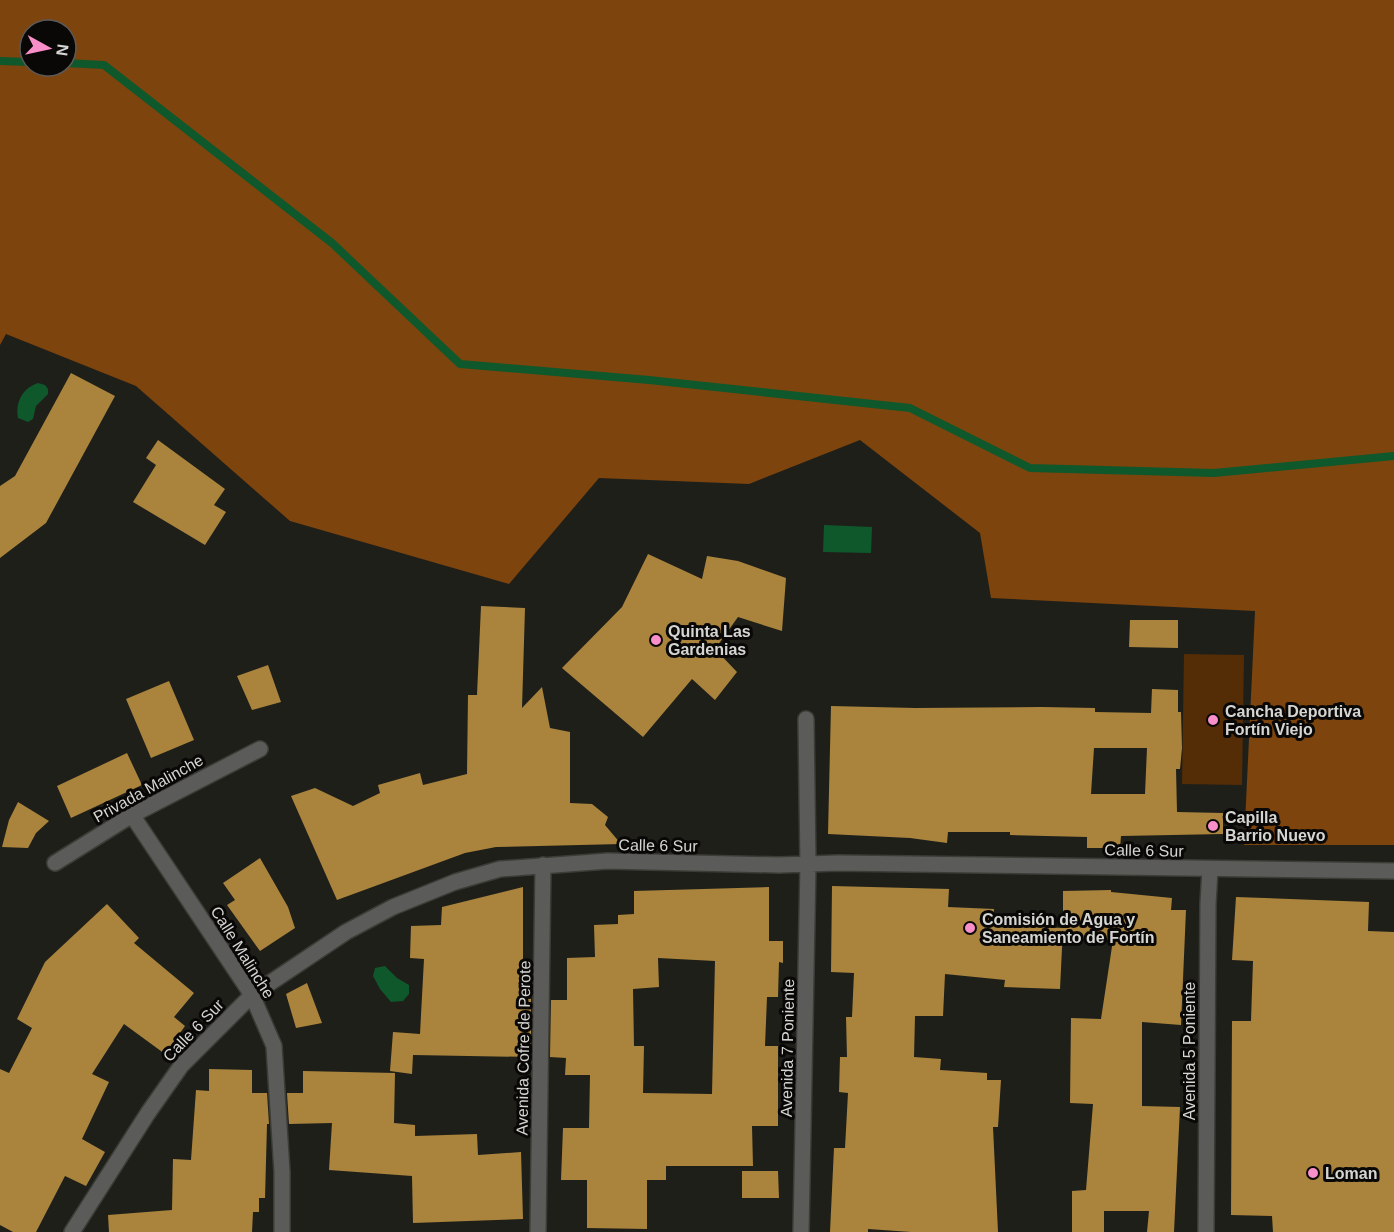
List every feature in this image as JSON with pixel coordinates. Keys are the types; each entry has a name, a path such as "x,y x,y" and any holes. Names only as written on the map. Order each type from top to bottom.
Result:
{"street":[{"name":"Avenida 7 Poniente","path":"801,1232 808,865 806,719"},
{"name":"Privada Malinche","path":"55,862 132,815 260,749"},
{"name":"Calle Malinche","path":"132,815 252,995 274,1046 282,1172 282,1232"},
{"name":"Calle 6 Sur","path":"72,1232 181,1066 252,995 346,932 393,907 456,882 501,869 608,861 1394,872"},
{"name":"Avenida Cofre de Perote","path":"538,1232 543,865"},
{"name":"Avenida 5 Poniente","path":"1206,1232 1210,869"}],"shaded area":[{"path":"0,0 1394,0 1394,845 1244,845 1255,611 991,598 980,533 860,440 749,484 599,478 509,584 290,521 136,386 6,334 0,345"},
{"path":"38,383 45,385 48,394 36,406 33,419 28,422 18,418 17,412 21,397 28,388"},
{"path":"824,525 872,527 871,553 823,552"},
{"name":"Cancha Deportiva Fortín Viejo","path":"1184,654 1244,655 1242,785 1182,784"},
{"path":"385,966 397,978 409,985 409,994 403,1001 391,1002 373,976 375,968"}],"building":[{"path":"71,373 115,396 46,523 0,558 0,486 15,476"},
{"path":"158,440 225,489 214,505 226,512 205,545 133,502 156,465 146,458"},
{"name":"Quinta Las Gardenias","path":"648,554 702,579 707,556 738,561 786,578 782,631 738,617 715,649 737,672 715,700 692,679 643,737 562,668 622,607"},
{"path":"481,606 525,608 522,708 542,687 550,728 570,732 570,803 592,804 608,817 605,825 621,844 496,847 465,853 337,900 291,796 315,788 353,806 380,793 378,785 420,773 423,785 467,774 468,695 477,695"},
{"path":"1130,620 1178,620 1178,648 1129,647"},
{"path":"268,665 281,702 252,710 237,676"},
{"path":"169,681 194,740 151,758 126,699"},
{"path":"1152,689 1178,690 1182,748 1180,769 1176,769 1177,812 1223,813 1223,834 1121,836 1120,848 1087,848 1087,837 1010,835 1010,832 948,832 947,843 910,838 828,834 831,706 1095,708 1095,712 1151,713","holes":["1094,748 1147,748 1145,794 1091,794"]},
{"path":"127,753 142,785 71,818 57,786"},
{"path":"18,802 49,821 36,833 28,848 2,847 9,820"},
{"path":"260,858 288,907 295,928 260,951 227,905 235,900 223,883"},
{"path":"832,886 949,889 948,907 994,909 993,925 1063,928 1060,989 1004,987 1005,980 945,974 943,1016 915,1016 914,1057 941,1059 940,1070 987,1073 987,1080 1001,1080 998,1127 993,1127 998,1232 911,1232 868,1229 868,1232 830,1232 834,1148 845,1148 848,1093 839,1092 840,1057 847,1057 846,1017 852,1017 854,973 831,972"},
{"path":"523,887 523,999 531,999 531,1057 413,1055 412,1074 390,1071 393,1032 420,1034 424,959 410,958 411,926 441,925 442,907"},
{"path":"769,887 769,941 783,941 783,963 779,962 778,997 767,997 765,1046 778,1046 778,1126 752,1126 753,1166 666,1166 666,1180 647,1180 647,1229 587,1228 587,1180 561,1180 563,1128 589,1128 590,1075 565,1075 566,1058 550,1057 551,1000 567,1000 567,958 595,957 594,925 618,924 618,915 634,914 634,891","holes":["658,958 715,961 712,1094 643,1093 644,1046 634,1046 633,989 659,987"]},
{"path":"1111,890 1111,892 1172,898 1171,910 1186,910 1181,1025 1142,1022 1142,1106 1180,1107 1174,1232 1147,1232 1149,1211 1104,1211 1104,1232 1072,1232 1072,1191 1086,1190 1093,1104 1070,1103 1071,1018 1101,1019 1113,940 1063,939 1063,891"},
{"path":"1236,897 1369,902 1368,931 1394,932 1394,1232 1273,1232 1272,1216 1231,1215 1232,1021 1251,1021 1253,961 1232,960"},
{"path":"107,904 139,938 134,943 194,993 174,1017 185,1026 165,1054 124,1024 92,1074 109,1082 82,1139 105,1152 86,1186 65,1176 36,1232 13,1232 0,1225 0,1069 9,1073 32,1028 17,1019 45,962"},
{"path":"307,983 322,1023 296,1028 286,994"},
{"path":"209,1069 252,1070 252,1093 267,1093 269,1124 267,1124 265,1198 259,1198 259,1212 253,1212 252,1232 109,1232 108,1215 172,1210 173,1159 191,1160 196,1090 209,1091"},
{"path":"303,1071 395,1073 394,1123 415,1125 415,1136 477,1134 478,1155 521,1152 523,1219 413,1223 412,1176 329,1170 332,1123 289,1124 287,1093 303,1093"},
{"path":"742,1171 778,1171 779,1198 742,1198"}],"waterway":[{"path":"0,61 18,62"},
{"path":"78,64 104,65 332,243 460,364 649,380 910,408 1030,468 1214,473 1394,456"}],"place":[{"name":"Quinta Las Gardenias","path":"656,640"},
{"name":"Cancha Deportiva Fortín Viejo","path":"1213,720"},
{"name":"Capilla Barrio Nuevo","path":"1213,826"},
{"name":"Comisión de Agua y Saneamiento de Fortín","path":"970,928"},
{"name":"Loman","path":"1313,1173"}]}
